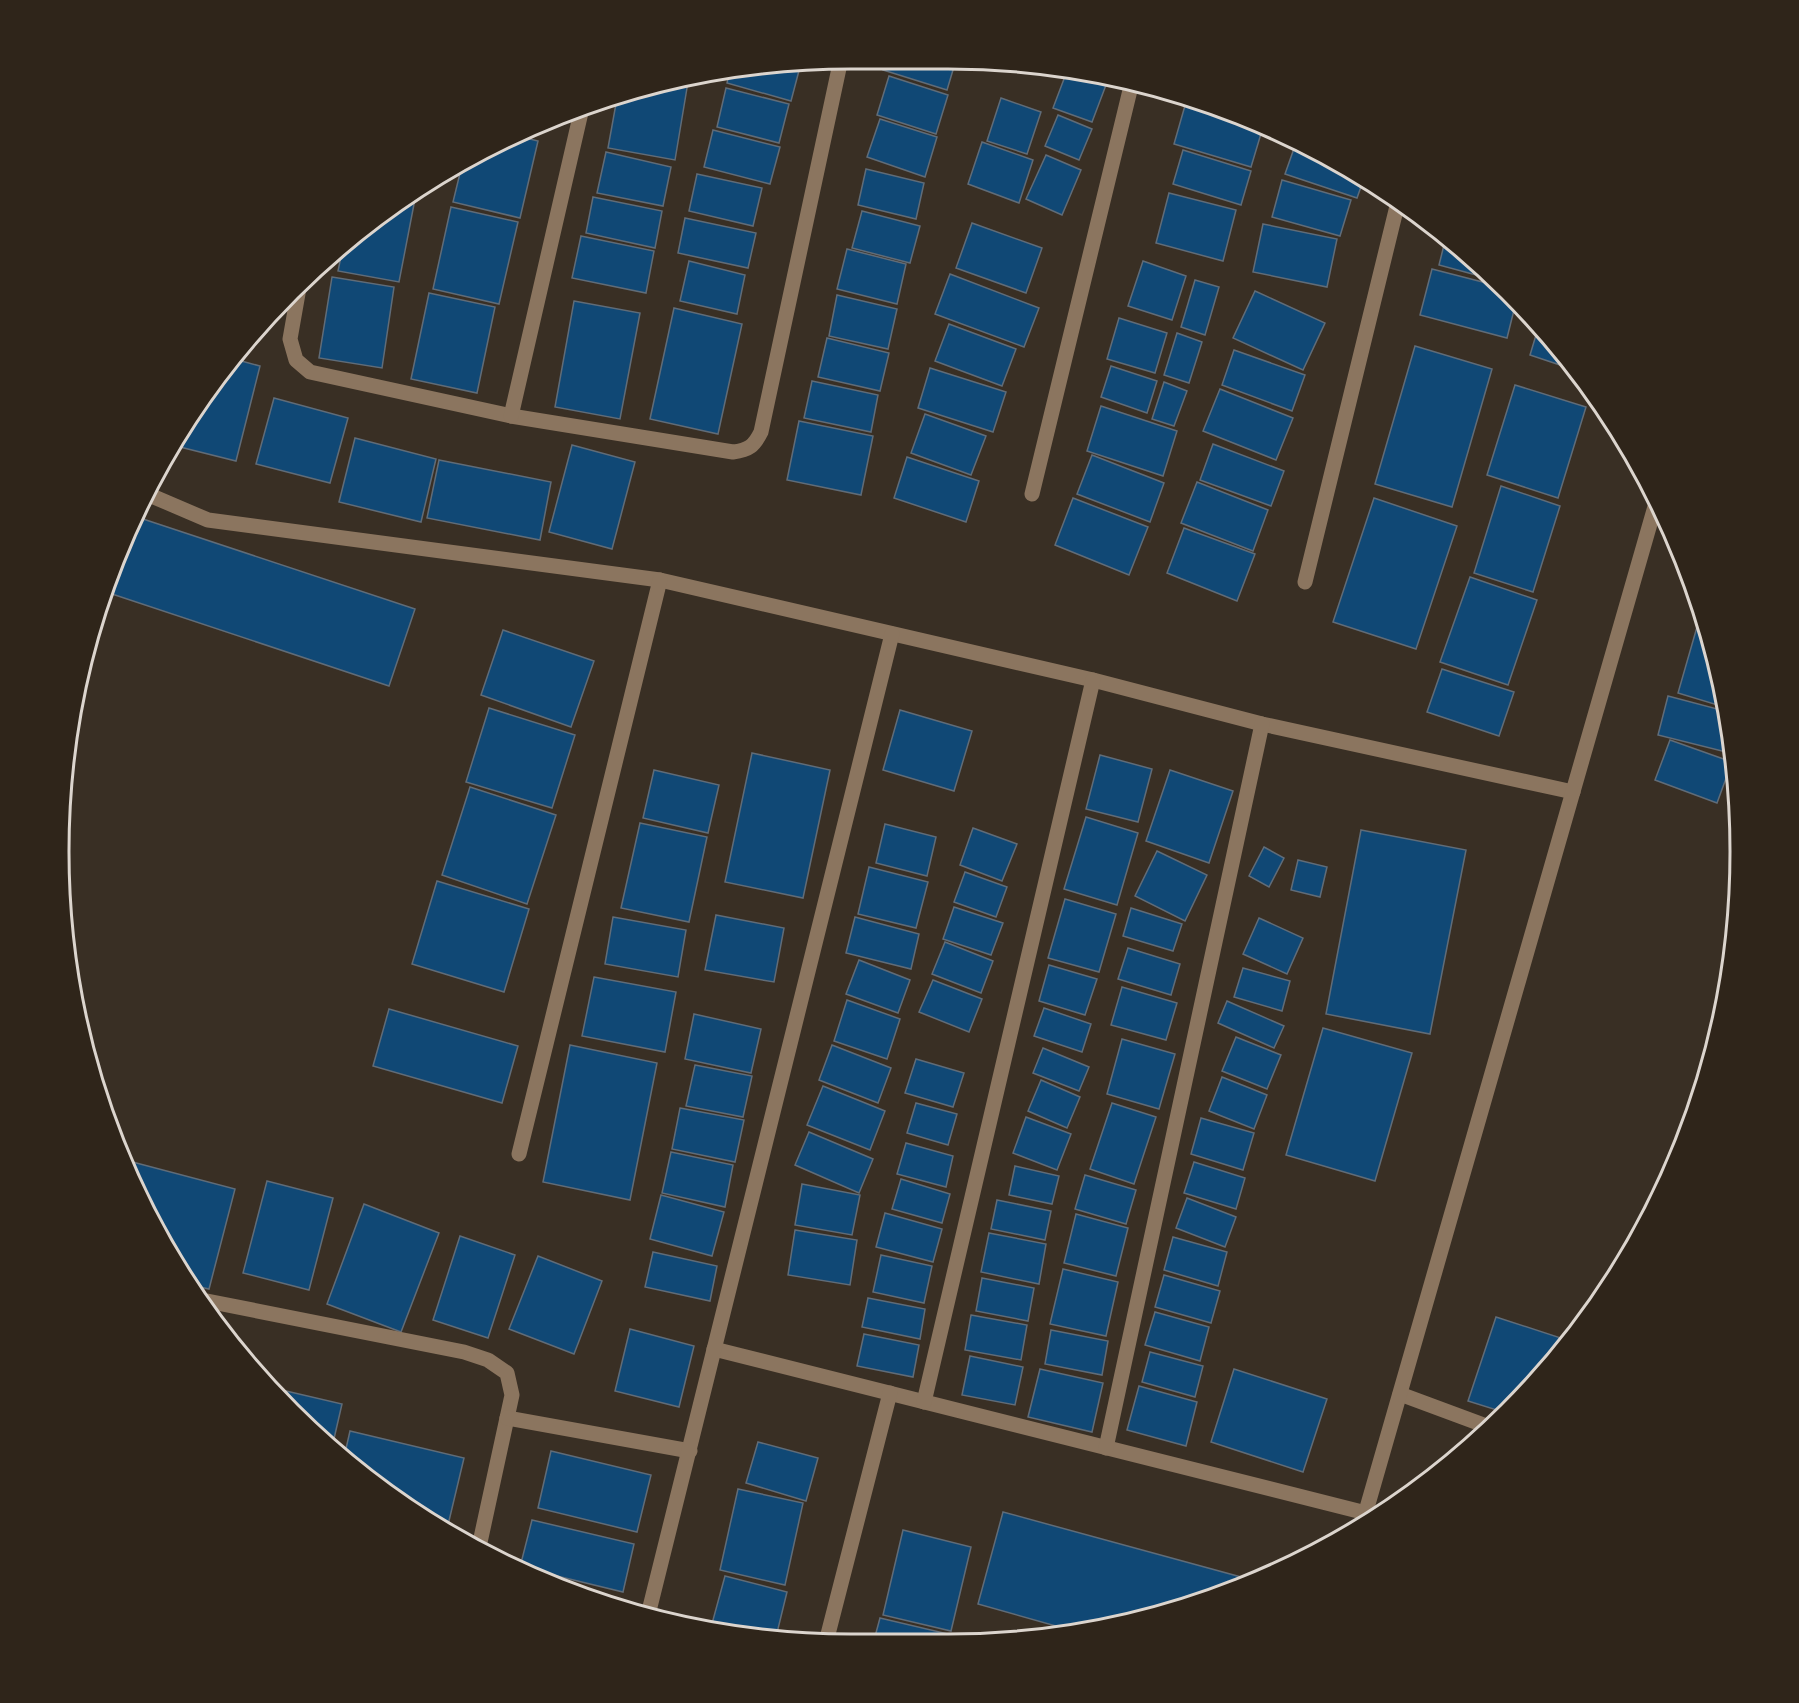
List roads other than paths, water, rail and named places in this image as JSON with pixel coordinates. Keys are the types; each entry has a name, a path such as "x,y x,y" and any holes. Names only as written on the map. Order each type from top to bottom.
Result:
{"street":[{"path":"297,299 290,339 296,360 310,372 511,416 733,452 747,450 755,444 761,432 840,69"},
{"path":"1032,494 1130,91"},
{"path":"511,416 580,119"},
{"path":"1305,582 1396,211"},
{"path":"154,498 208,520 660,580 1093,680 1262,724 1573,792"},
{"path":"1366,1512 1653,514"},
{"path":"519,1154 660,580"},
{"path":"650,1607 892,634"},
{"path":"924,1402 1093,680"},
{"path":"1106,1448 1262,724"},
{"path":"212,1302 452,1350 488,1360 507,1373 512,1395 481,1540"},
{"path":"714,1349 1106,1448 1358,1517"},
{"path":"828,1633 890,1393"},
{"path":"1400,1394 1481,1424"},
{"path":"507,1418 690,1451"}]}
